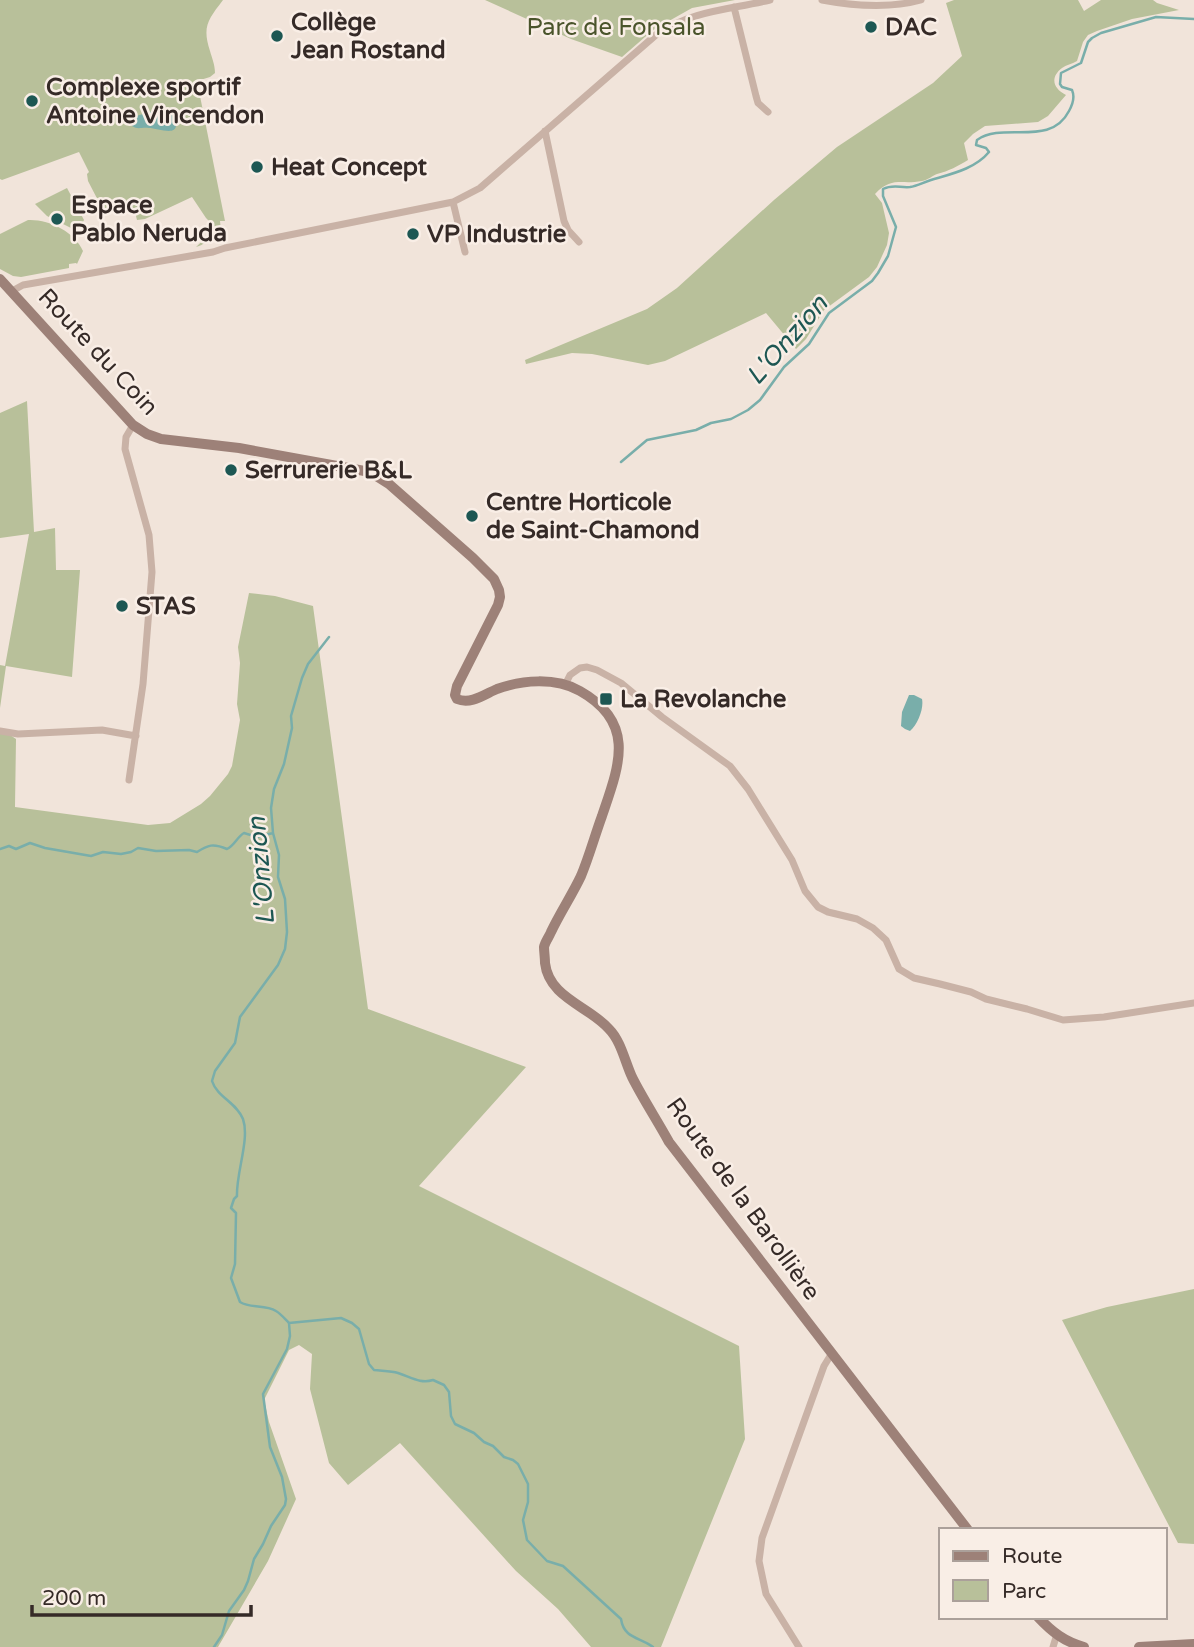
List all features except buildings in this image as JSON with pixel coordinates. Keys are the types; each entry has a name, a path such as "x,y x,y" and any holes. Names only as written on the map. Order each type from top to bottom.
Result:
{"main road":[{"name":"Route du Coin","path":"0,279 133,425 147,434 161,439 239,448 370,472 389,484 475,560"},
{"name":"Route de la Barollière","path":"475,560 494,579 500,597 457,686 457,699 472,700 521,683 543,681 565,685 590,697 614,724 618,736 620,748 613,782 582,874 544,946 545,966 553,985 610,1029 633,1079 669,1142 966,1528"},
{"path":"1040,1619 1068,1643 1084,1647"},
{"path":"1139,1647 1194,1644"}],"street":[{"path":"12,291 23,285 213,252 453,202 480,188 657,34 687,18 770,0"},
{"path":"822,0 887,6 920,0"},
{"path":"734,7 756,96 762,107 768,111"},
{"path":"545,131 564,221 579,242"},
{"path":"453,202 465,252"},
{"path":"129,780 143,684 152,572 149,535 125,449 126,436 133,425"},
{"path":"565,685 570,675 580,668 597,670 621,683 662,717 730,766 748,789 792,860 805,891 818,907 857,919 873,928 886,940 899,969 914,978 1063,1020 1104,1017 1194,1003"},
{"path":"0,731 18,734 102,730 136,736"},
{"path":"799,1647 766,1594 759,1561 762,1538 824,1366 832,1353"},
{"path":"1053,1647 1056,1634"}],"green space":[{"path":"0,0 223,0 210,18 207,29 215,73 197,81 225,221 220,221 221,230 216,232 215,237 196,247 216,228 192,197 145,219 137,220 135,212 130,212 114,199 106,203 107,208 103,210 88,181 89,172 79,152 0,179"},
{"name":"Parc de Fonsala","path":"485,0 735,0 692,8 653,30 622,57 571,39"},
{"path":"954,0 1078,0 1084,11 1101,0 1153,0 1179,10 1132,19 1088,35 1077,61 1062,68 1055,76 1058,90 1066,95 1048,116 1038,122 985,126 964,143 968,160 924,180 897,182 881,188 875,194 882,203 889,233 887,245 877,267 869,277 824,310 806,339 796,349 766,313 665,361 648,365 592,354 572,353 526,364 525,360 647,309 677,288 837,147 933,83 962,56 946,3"},
{"path":"67,188 84,220 81,226 73,229 47,216 35,204"},
{"path":"28,220 53,224 74,238 83,251 77,264 21,277 0,269 0,234"},
{"path":"27,401 34,532 55,528 56,570 80,570 72,677 6,666 0,708 0,665 5,666 29,534 0,538 0,413"},
{"path":"249,593 275,596 313,606 368,1009 526,1067 419,1186 739,1346 745,1439 661,1647 591,1647 558,1609 516,1571 400,1443 348,1485 329,1463 310,1389 312,1354 299,1345 289,1350 264,1400 296,1499 268,1561 218,1647 0,1647 0,728 16,739 15,807 148,825 170,823 210,796 232,766 240,720 237,704 240,663 238,647"},
{"path":"1194,1289 1194,1544 1178,1543 1062,1320 1107,1307"}],"water":[{"path":"153,111 172,115 176,128 169,131 132,126 133,117"},
{"path":"909,695 922,699 918,720 910,731 901,726 902,712"}],"waterway":[{"name":"L'Onzion","path":"621,462 647,440 696,430 711,423 731,419 760,400 784,367 809,344 829,313 872,281 888,256 896,227 883,196 883,189 913,186 970,167 989,152 976,145 977,140 988,135 1039,131 1061,122 1073,98 1072,90 1060,84 1061,73 1081,63 1088,42 1101,33 1156,17 1194,19"},
{"name":"L'Onzion","path":"214,1647 222,1635 229,1611 244,1590 254,1559 285,1505 282,1477 270,1447 263,1394 287,1349 290,1336 289,1323 278,1312 240,1302 231,1278 235,1264 236,1213 231,1208 237,1196 245,1127 240,1113 212,1081 215,1071 235,1043 240,1017 278,965 285,949 285,899 278,877 279,855 273,833 271,808 274,789 284,764 292,728 291,716 302,678 308,664 329,637"},
{"path":"0,849 9,846 16,849 30,843 91,856 103,852 121,854 138,848 197,852 211,846 227,849 244,833 257,837 273,833"},
{"path":"289,1323 341,1318 359,1329 369,1364 374,1370 395,1372 420,1381 433,1380 444,1385 449,1392 451,1416 455,1424 474,1433 504,1457 518,1464 528,1484 528,1502 523,1520 527,1540 547,1561 563,1566 621,1619 629,1634 653,1647"}],"place":[{"name":"DAC","path":"871,27"},
{"name":"Collège Jean Rostand","path":"277,36"},
{"name":"Complexe sportif Antoine Vincendon","path":"32,101"},
{"name":"Heat Concept","path":"257,167"},
{"name":"Espace Pablo Neruda","path":"57,219"},
{"name":"VP Industrie","path":"413,234"},
{"name":"Serrurerie B&L","path":"231,470"},
{"name":"Centre Horticole de Saint-Chamond","path":"472,516"},
{"name":"STAS","path":"122,606"},
{"name":"La Revolanche","path":"606,699"}]}
